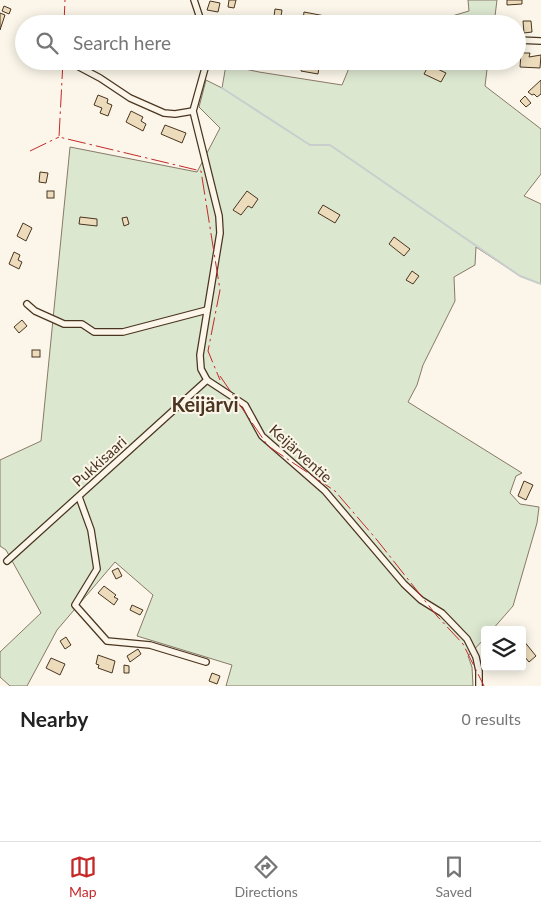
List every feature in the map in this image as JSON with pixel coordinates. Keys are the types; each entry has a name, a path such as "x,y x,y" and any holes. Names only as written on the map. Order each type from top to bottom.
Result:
{"street":[{"path":"194,0 199,15"},
{"path":"526,40 541,41"},
{"path":"85,70 130,98 164,113 175,114 193,110"},
{"path":"205,70 193,110 219,216 220,233 200,355 201,369 207,380"},
{"path":"27,304 35,311 64,324 82,324 94,332 123,332 208,310"},
{"name":"Pukkisaari","path":"7,560 207,380"},
{"name":"Keijärventie","path":"207,380 245,405 262,436 325,491 421,600 442,613 467,639 476,657 480,671 479,686"},
{"path":"79,497 91,530 97,569 75,605 107,641 150,645 206,662"}],"green space":[{"path":"468,0 497,0 495,15 455,15 469,11"},
{"path":"225,70 259,72 342,85 348,70 487,70 485,86 541,129 541,174 524,196 541,204 541,284 520,276 476,247 475,265 454,277 455,301 423,365 417,385 408,402 522,473 516,476 510,493 520,504 539,507 537,523 513,606 496,626 481,626 481,642 468,656 472,667 473,686 226,686 232,665 137,636 153,595 115,562 57,630 27,686 10,686 0,677 0,652 41,613 6,550 0,546 0,460 41,441 70,147 197,172 220,128 199,107 206,80 222,88"}],"building":[{"path":"229,0 236,0 234,8 228,7"},
{"path":"507,0 522,0 522,4 507,5"},
{"path":"210,1 220,3 218,12 207,10"},
{"path":"4,6 11,9 9,14 2,11"},
{"path":"275,9 282,10 281,15 274,15"},
{"path":"304,12 320,15 304,15"},
{"path":"0,13 5,15 0,30"},
{"path":"526,21 531,21 532,32 526,33"},
{"path":"526,53 530,53 529,57 541,55 540,68 526,67"},
{"path":"301,70 319,70 318,74"},
{"path":"426,70 440,70 446,73 441,82 424,74"},
{"path":"541,80 541,94 537,97 528,92"},
{"path":"98,95 108,99 107,103 112,105 108,116 100,113 102,108 94,105"},
{"path":"525,96 531,103 526,107 520,101"},
{"path":"131,111 143,117 141,121 146,124 143,131 126,122"},
{"path":"165,125 186,133 182,143 161,134"},
{"path":"40,172 48,173 46,183 39,182"},
{"path":"47,191 54,191 54,198 47,198"},
{"path":"247,191 258,199 252,208 248,206 241,215 233,210"},
{"path":"323,205 340,215 335,223 318,213"},
{"path":"80,217 97,219 97,226 79,224"},
{"path":"127,217 129,224 124,226 122,218"},
{"path":"23,223 32,228 26,241 17,236"},
{"path":"394,237 410,249 404,256 389,244"},
{"path":"14,252 20,255 18,260 22,262 19,269 9,264"},
{"path":"412,271 419,276 413,284 406,280"},
{"path":"22,320 27,326 19,333 14,327"},
{"path":"32,350 40,350 40,357 32,357"},
{"path":"524,481 533,485 526,500 518,496"},
{"path":"118,568 122,576 116,579 112,571"},
{"path":"104,586 116,595 114,597 118,599 114,605 98,593"},
{"path":"132,605 143,610 140,615 130,610"},
{"path":"66,637 71,645 65,649 60,641"},
{"path":"526,644 536,656 529,662 526,658"},
{"path":"138,649 141,654 130,662 127,656"},
{"path":"98,655 115,661 112,673 98,668 99,665 96,664"},
{"path":"51,658 65,664 60,675 46,668"},
{"path":"124,665 129,666 129,673 124,673"},
{"path":"212,673 220,676 217,684 209,681"}],"waterway":[{"path":"222,88 310,145 330,145 520,276 541,284"}],"power":[{"path":"64,15 65,0"},
{"path":"63,70 59,137 201,171 220,290 208,351 220,380"},
{"path":"30,151 59,137"},
{"path":"220,376 268,446 335,491 377,540 437,616 463,644 484,686"}],"district":[{"name":"Keijärvi","path":"205,404"}]}
